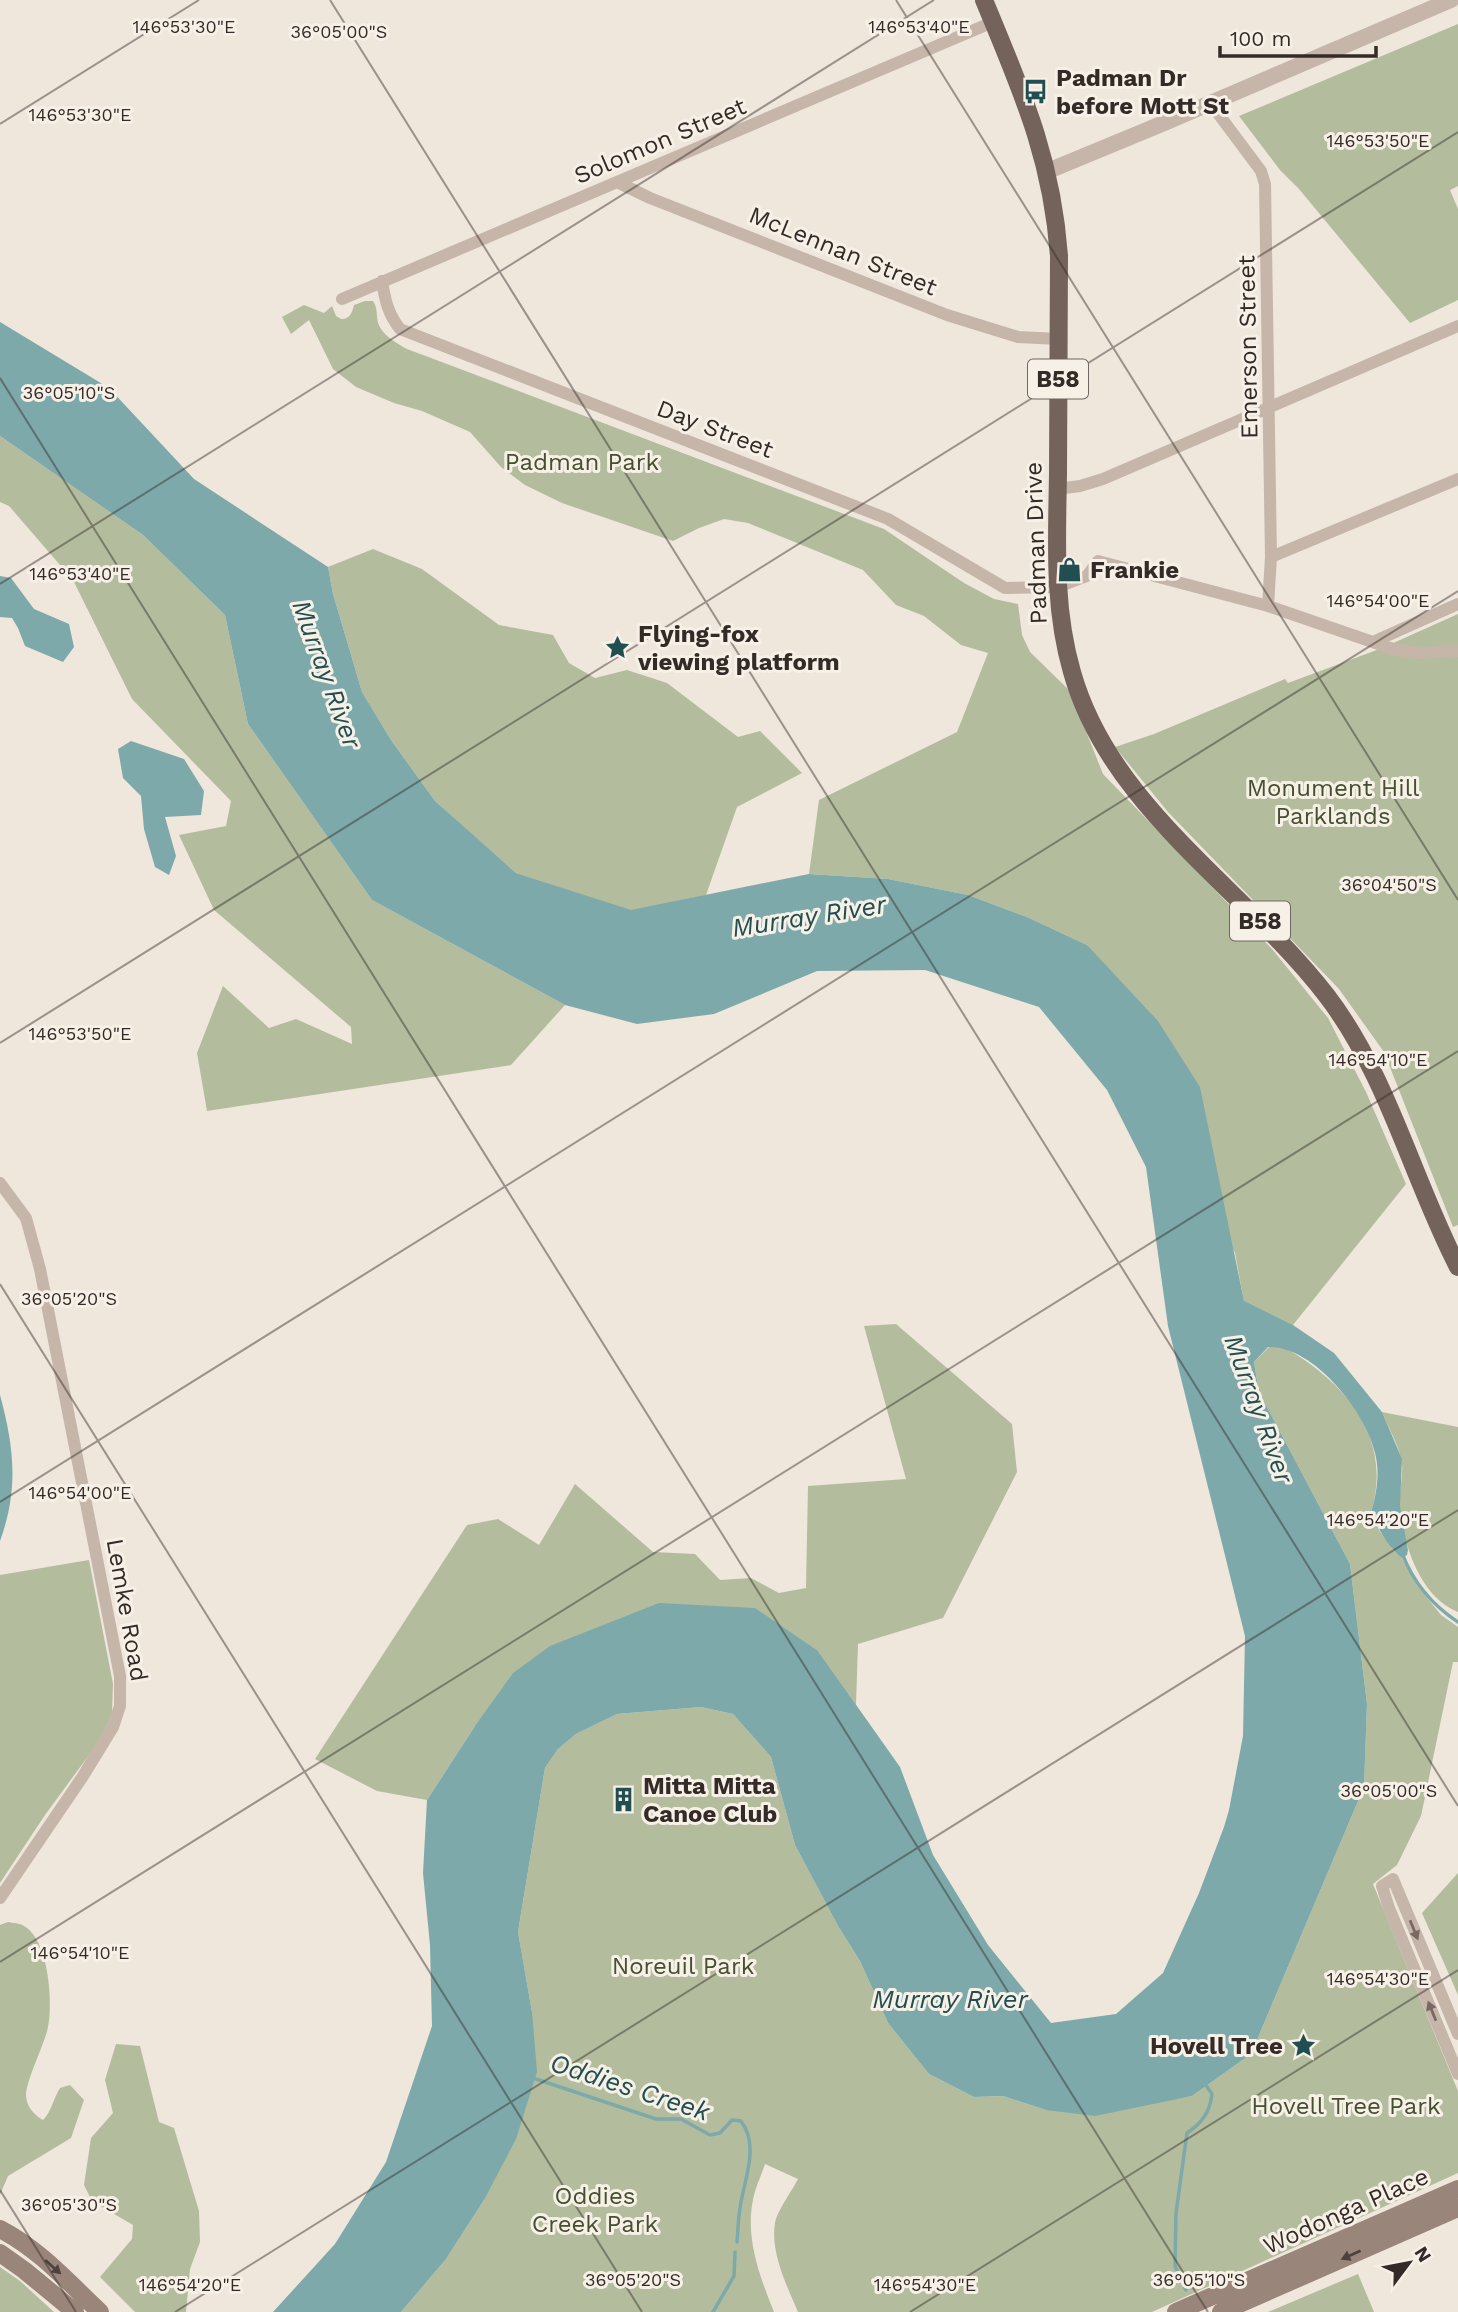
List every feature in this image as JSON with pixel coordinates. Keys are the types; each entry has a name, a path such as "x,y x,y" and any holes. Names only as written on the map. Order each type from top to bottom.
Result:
{"main road":[{"name":"Padman Drive","path":"984,0 1033,120 1048,171 1057,225 1058,587 1061,622 1072,672 1087,714 1107,752 1142,799 1294,958 1342,1018 1382,1091 1458,1268"},
{"name":"Wodonga Place","path":"1176,2312 1458,2189"},
{"name":"Wodonga Place","path":"1221,2312 1458,2208"},
{"path":"0,2229 30,2247 100,2312"},
{"path":"0,2253 75,2312"}],"street":[{"path":"1048,171 1451,0"},
{"name":"Solomon Street","path":"342,299 993,22"},
{"name":"Emerson Street","path":"1211,104 1254,160 1265,184 1271,557 1268,606"},
{"name":"McLennan Street","path":"618,182 650,198 947,315 1018,337 1059,338"},
{"name":"Day Street","path":"382,281 386,306 400,329 888,519 1005,588 1058,587"},
{"path":"1057,489 1102,479 1458,326"},
{"path":"1271,557 1458,478"},
{"path":"1058,587 1087,576 1098,561 1268,606 1373,642 1417,653 1458,651"},
{"path":"1373,642 1458,604"},
{"name":"Lemke Road","path":"0,1184 26,1218 40,1269 120,1676 120,1706 113,1727 83,1776 0,1898"},
{"path":"1458,2034 1393,1879 1382,1886 1389,1908 1458,2074"}],"green space":[{"path":"1458,24 1458,186 1450,190 1458,209 1458,300 1410,323 1299,189 1280,170 1239,116"},
{"name":"Padman Park","path":"373,301 378,323 383,331 407,349 884,529 964,583 994,599 1018,604 1022,635 1030,652 1070,691 1103,774 1272,949 1328,1018 1366,1092 1406,1184 1293,1325 1244,1302 1235,1253 1087,945 1027,917 968,895 888,879 809,874 819,800 957,732 988,653 961,645 924,616 896,605 863,570 748,523 724,519 673,541 562,503 525,485 501,467 470,432 356,387 333,369 309,320 291,334 282,317 304,305 324,313 332,306 336,316 344,319 350,315 354,305"},
{"path":"0,436 143,535 225,615 248,724 372,900 565,1005 511,1065 207,1111 197,1053 223,986 269,1028 296,1019 352,1044 351,1027 214,910 179,835 226,826 231,801 132,699 73,580 9,506 0,502"},
{"path":"373,549 422,569 499,625 553,635 569,663 595,678 627,670 667,683 738,737 760,731 802,773 737,807 706,895 631,911 516,873 435,801 391,740 362,692 333,594 328,567"},
{"name":"Monument Hill Parklands","path":"1458,614 1458,1225 1453,1227 1384,1052 1339,989 1168,812 1115,747 1154,734 1285,679 1288,683 1382,648"},
{"path":"896,1324 1012,1424 1017,1472 943,1618 858,1644 856,1705 818,1651 475,1726 427,1800 377,1791 315,1759 467,1525 498,1519 539,1545 575,1484 653,1552 695,1554 720,1580 751,1578 779,1593 806,1588 808,1486 906,1479 864,1326"},
{"path":"1282,1346 1325,1376 1358,1414 1376,1459 1376,1485 1371,1512 1379,1530 1441,1615 1458,1627 1458,1662 1453,1662 1421,1816 1397,1865 1373,1884 1458,2091 1458,2173 1152,2312 798,2312 780,2269 774,2234 779,2213 798,2179 765,2164 754,2196 751,2229 759,2271 774,2312 401,2312 446,2259 484,2200 532,2012 518,1932 545,1768 558,1749 576,1734 617,1714 701,1707 733,1714 771,1757 795,1845 860,1961 888,2023 929,2074 974,2097 1003,2096 1046,2110 1158,2102 1192,2096 1251,2054 1364,1787 1367,1704 1350,1564 1259,1392 1254,1362 1269,1347"},
{"path":"1382,1412 1458,1427 1458,1612 1433,1594 1416,1568 1410,1553 1400,1507 1401,1458"},
{"path":"89,1560 113,1684 112,1713 103,1736 45,1815 0,1883 0,1575"},
{"path":"1458,1873 1458,1995 1422,1913"},
{"path":"8,1922 22,1925 32,1933 39,1944 49,1988 48,2027 27,2088 27,2103 43,2120 60,2088 70,2085 84,2100 71,2138 8,2176 0,2195 0,1925"},
{"path":"116,2044 140,2046 159,2122 174,2128 199,2211 200,2242 190,2269 186,2312 135,2312 100,2277 132,2239 133,2225 92,2201 84,2185 91,2138 113,2113 105,2080"},
{"path":"0,2267 20,2281 54,2312 0,2312"},
{"path":"1358,2274 1374,2312 1268,2312"}],"water":[{"name":"Murray River","path":"0,322 109,388 194,479 328,567 333,594 362,692 391,740 435,801 516,873 631,910 809,874 888,879 968,895 1027,917 1087,945 1158,1021 1200,1087 1244,1301 1293,1325 1334,1353 1382,1412 1402,1459 1400,1506 1408,1550 1407,1555 1402,1558 1392,1548 1371,1512 1377,1483 1377,1460 1370,1437 1349,1401 1319,1369 1302,1357 1285,1349 1268,1347 1254,1362 1259,1392 1350,1564 1367,1704 1364,1787 1251,2054 1192,2096 1095,2116 1046,2110 1003,2096 974,2097 929,2074 888,2023 860,1961 795,1845 771,1757 733,1714 701,1707 617,1714 576,1734 558,1749 545,1768 518,1932 532,2012 537,2072 516,2139 484,2200 446,2259 401,2312 273,2312 335,2244 386,2162 432,2026 430,1945 423,1873 427,1800 513,1673 550,1646 659,1603 755,1608 818,1651 900,1767 933,1855 988,1945 1051,2023 1116,2014 1163,1973 1199,1893 1229,1810 1243,1736 1245,1636 1168,1326 1146,1167 1107,1090 1039,1007 925,970 817,971 714,1014 637,1024 565,1005 372,900 248,724 225,615 143,535 0,436"},
{"path":"0,576 11,578 34,609 69,624 74,647 63,662 25,646 12,618 0,617"},
{"path":"131,741 184,759 204,791 201,815 165,817 176,856 169,875 155,867 144,829 141,796 123,778 118,749"},
{"path":"0,1395 9,1432 12,1486 0,1541"}],"waterway":[{"path":"1402,1553 1424,1592 1458,1622"},
{"name":"Oddies Creek","path":"533,2078 656,2119 681,2119 710,2135 720,2133 732,2120 741,2121 747,2131 750,2152 739,2212 737,2242"},
{"path":"1186,2290 1175,2266 1176,2213 1187,2133 1204,2116 1211,2100 1212,2094 1205,2084"},
{"name":"Oddies Creek","path":"713,2312 734,2276 735,2252"}],"place":[{"name":"Padman Dr before Mott St","path":"1036,92"},
{"name":"Frankie","path":"1070,570"},
{"name":"Flying-fox viewing platform","path":"618,648"},
{"name":"Mitta Mitta Canoe Club","path":"623,1800"},
{"name":"Hovell Tree","path":"1303,2046"}],"park label":[{"name":"Noreuil Park","path":"683,1966"},
{"name":"Hovell Tree Park","path":"1346,2106"},
{"name":"Oddies Creek Park","path":"595,2210"}]}
